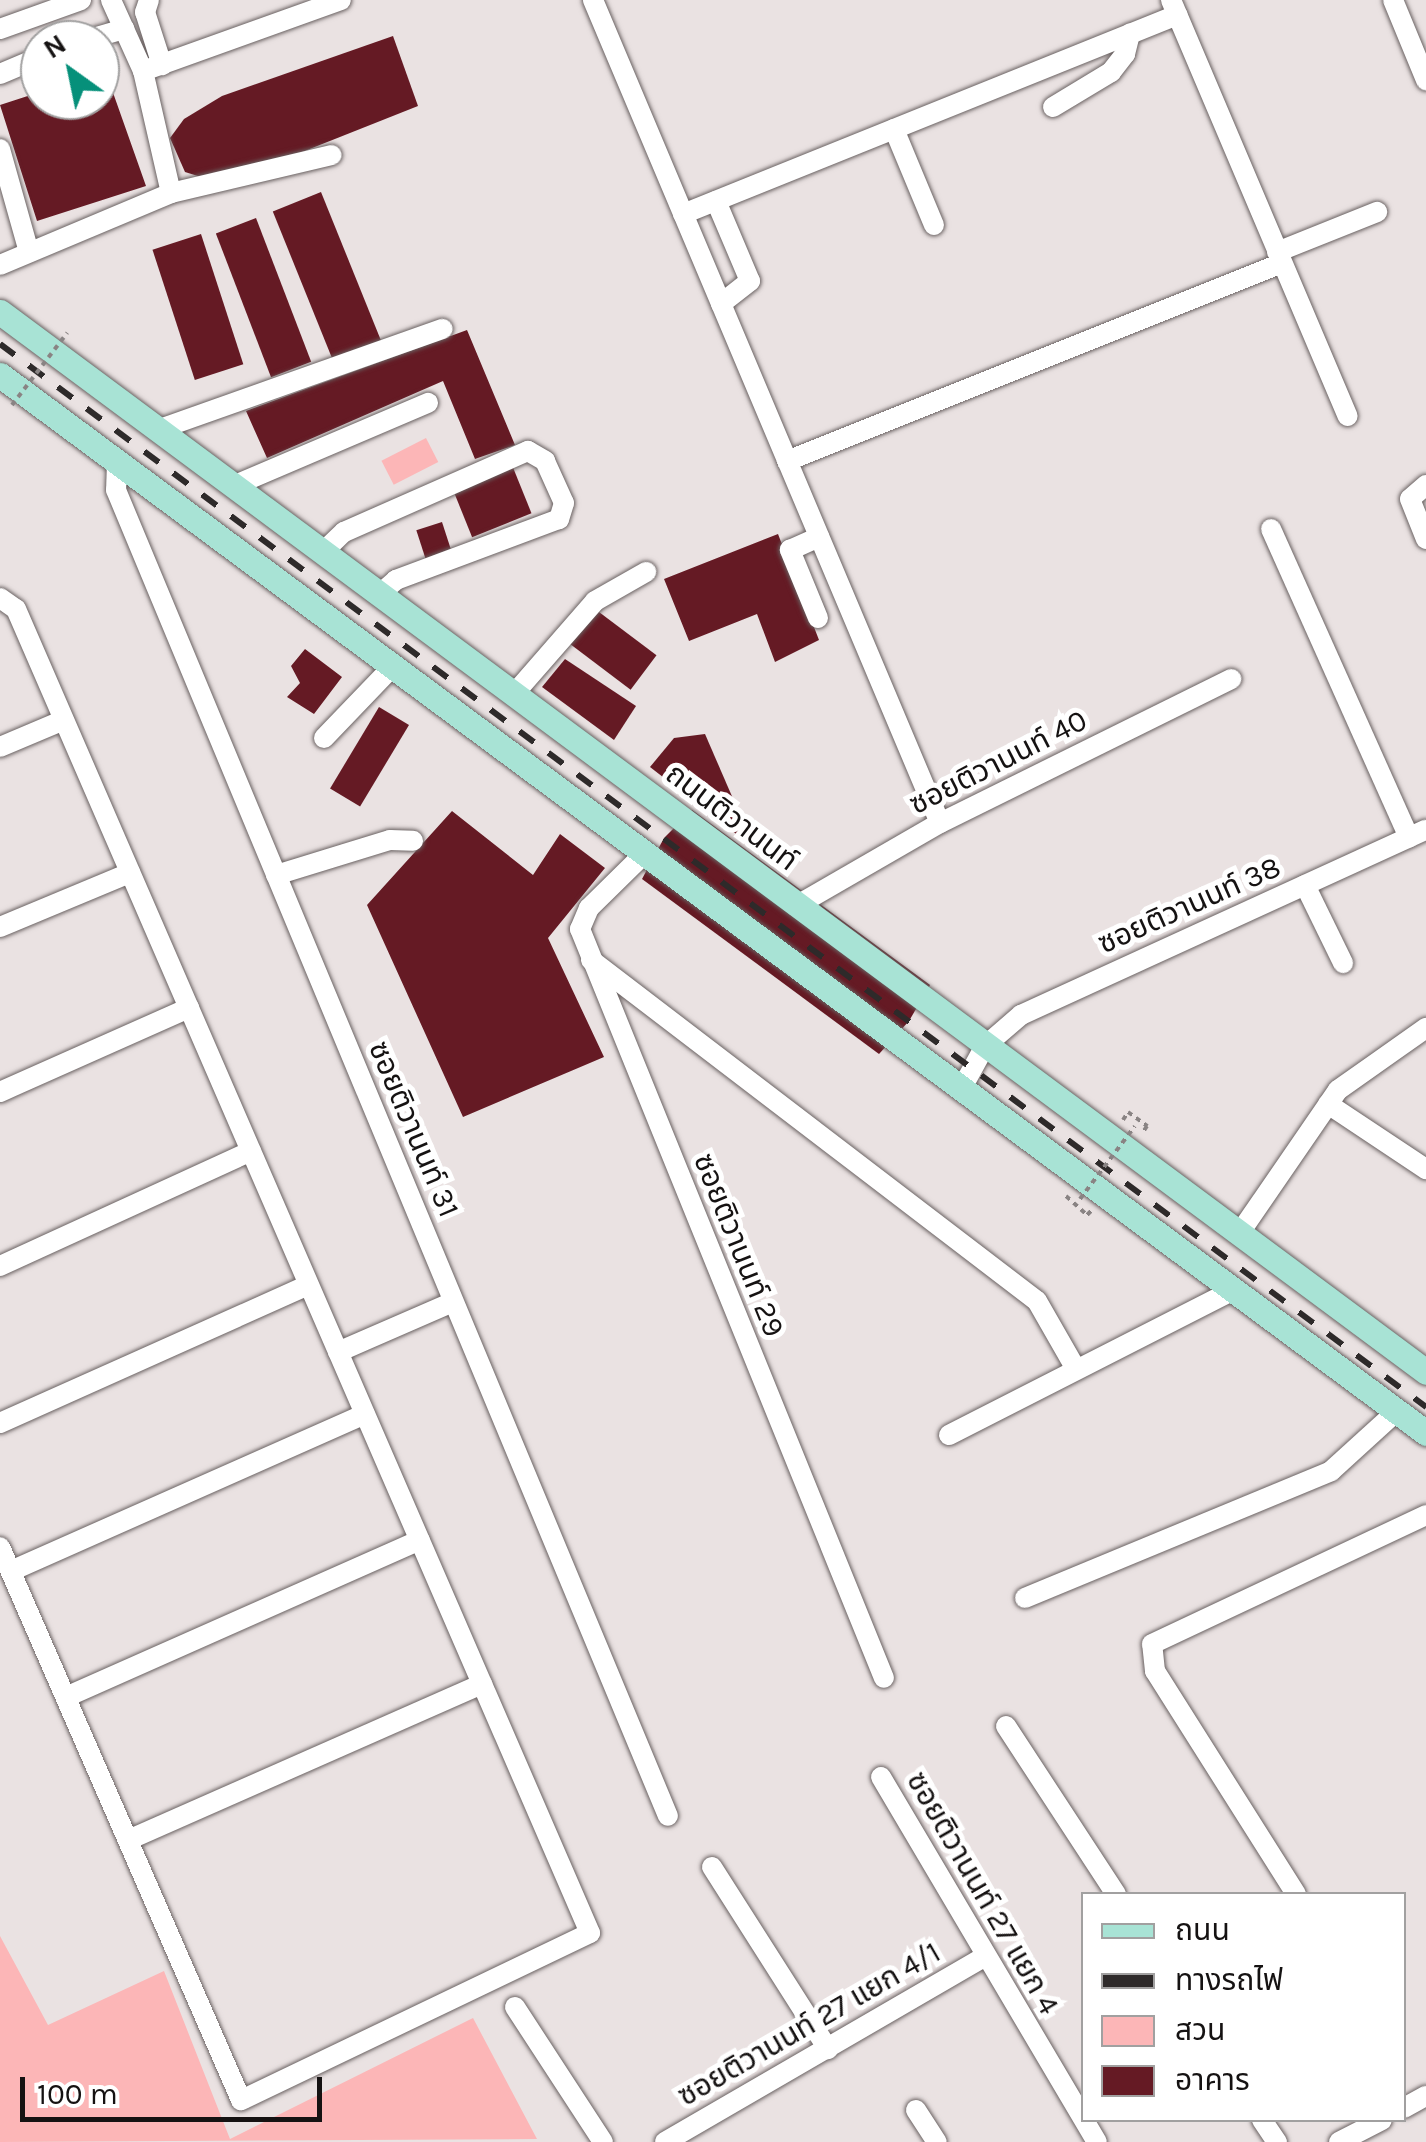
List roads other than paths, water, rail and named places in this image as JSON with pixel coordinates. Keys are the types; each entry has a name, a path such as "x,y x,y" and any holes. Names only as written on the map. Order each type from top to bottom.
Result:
{"main road":[{"name":"ถนนติวานนท์","path":"0,312 1426,1372"},
{"path":"0,374 1426,1433"}],"street":[{"path":"0,29 81,0"},
{"path":"111,0 124,29 152,68"},
{"path":"149,0 144,12 170,193"},
{"path":"152,68 341,0"},
{"path":"593,0 940,824"},
{"path":"1392,0 1426,80"},
{"path":"684,214 1130,34 1174,7 1348,416"},
{"path":"120,30 124,29"},
{"path":"1053,106 1111,72 1130,34"},
{"path":"894,129 934,226"},
{"path":"0,149 29,252"},
{"path":"0,265 170,193 332,155"},
{"path":"716,201 750,281 721,304"},
{"path":"788,461 1280,257 1377,212"},
{"path":"158,430 442,329"},
{"path":"233,486 428,403"},
{"path":"323,552 344,532 528,451 545,461 564,503 559,519 396,580 380,594"},
{"name":"ซอยติวานนท์ 31","path":"117,464 116,490 668,1816"},
{"path":"1426,485 1410,500 1426,539"},
{"path":"1271,529 1418,834"},
{"path":"818,618 790,550 819,537"},
{"path":"514,694 595,601 646,572"},
{"path":"0,598 16,610 420,1540 590,1933 242,2100 4,1558 365,1414"},
{"path":"324,738 393,666"},
{"name":"ซอยติวานนท์ 40","path":"796,906 940,824 1231,679"},
{"path":"0,747 64,720"},
{"name":"ซอยติวานนท์ 38","path":"985,1046 1021,1015 1418,834"},
{"path":"276,876 390,840 413,841"},
{"name":"ซอยติวานนท์ 29","path":"646,852 582,917 589,959 884,1678"},
{"path":"0,926 130,873"},
{"path":"1305,885 1343,963"},
{"path":"589,959 1037,1301 1076,1369"},
{"path":"0,1092 189,1008"},
{"path":"1241,1231 1328,1104 1426,1028"},
{"path":"963,1086 985,1046"},
{"path":"1328,1104 1426,1169"},
{"path":"0,1266 251,1151"},
{"path":"0,1423 309,1285"},
{"path":"949,1435 1234,1289"},
{"path":"338,1352 453,1302"},
{"path":"1025,1598 1332,1471 1397,1411"},
{"path":"1295,1892 1156,1671 1152,1644 1426,1515"},
{"path":"66,1697 420,1540"},
{"path":"128,1840 482,1684"},
{"path":"1006,1726 1115,1892"},
{"name":"ซอยติวานนท์ 27 แยก 4","path":"881,1777 982,1958 1081,2116"},
{"path":"712,1867 828,2049"},
{"name":"ซอยติวานนท์ 27 แยก 4/1","path":"665,2142 982,1958"},
{"path":"515,2006 603,2142"},
{"path":"916,2110 936,2142"},
{"path":"1339,2142 1378,2122"}],"railway":[{"path":"0,344 1426,1407"}]}
